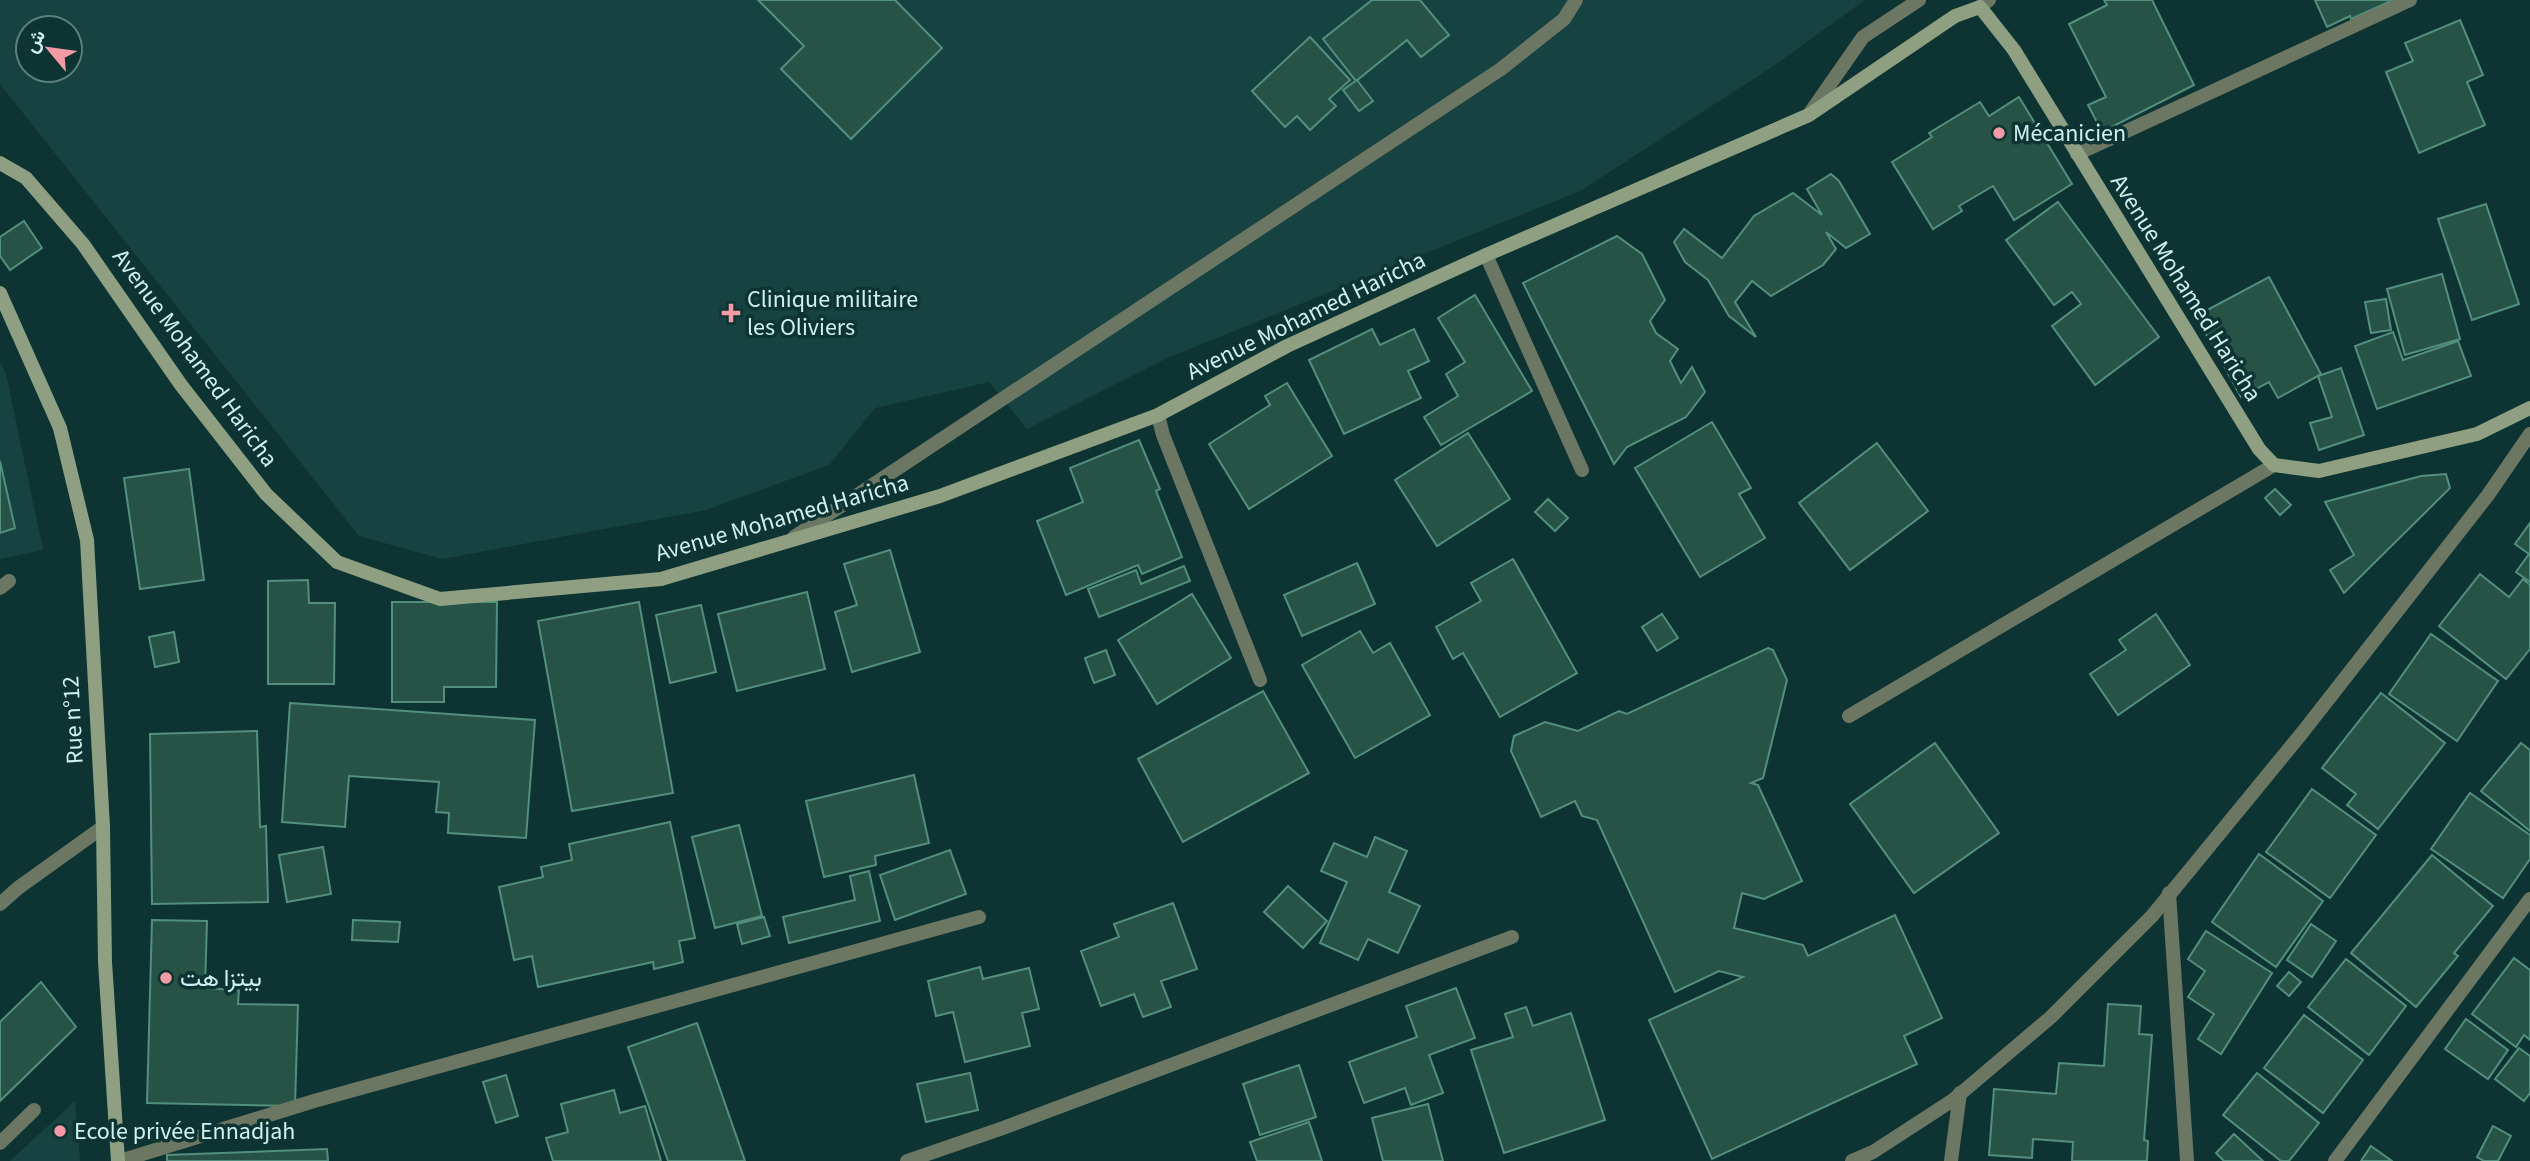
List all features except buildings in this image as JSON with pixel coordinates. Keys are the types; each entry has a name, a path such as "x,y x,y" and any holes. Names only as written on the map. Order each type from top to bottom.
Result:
{"street":[{"path":"791,540 1501,69 1563,19 1576,0"},
{"path":"1809,115 1863,37 1919,0"},
{"path":"2077,154 2410,0"},
{"name":"Avenue Mohamed Haricha","path":"0,163 26,178 83,244 181,385 266,494 337,562 440,599 661,579 940,496 1158,415 1287,346 1486,255 1809,115 1955,16 1985,3 2259,449 2274,465"},
{"path":"1486,255 1583,470"},
{"name":"Rue n°12","path":"0,293 60,428 87,541 103,827 105,962 119,1161"},
{"path":"1849,716 2274,465 2319,471 2477,434 2530,408"},
{"path":"1158,415 1163,435 1260,680"},
{"path":"1852,1161 1873,1152 1960,1093 2051,1017 2152,916 2302,733 2488,495 2530,434"},
{"path":"0,904 103,827"},
{"path":"2169,893 2187,1161"},
{"path":"2335,1161 2530,899"},
{"path":"119,1161 314,1101 979,917"},
{"path":"907,1161 1016,1123 1512,937"},
{"path":"1951,1161 1960,1093"},
{"path":"0,1143 34,1110"}],"shaded area":[{"name":"Clinique militaire les Oliviers","path":"0,0 1865,0 1772,67 1580,191 1167,358 1027,429 989,382 875,408 829,465 706,510 442,559 359,536 0,84"},
{"path":"0,362 6,374 43,550 0,559"},
{"name":"Ecole privée Ennadjah","path":"75,1101 80,1161 10,1161"}],"place":[{"name":"Mécanicien","path":"1999,133"},
{"name":"Clinique militaire les Oliviers","path":"731,313"},
{"name":"بيتزا هت","path":"166,978"},
{"name":"Ecole privée Ennadjah","path":"60,1131"}]}
